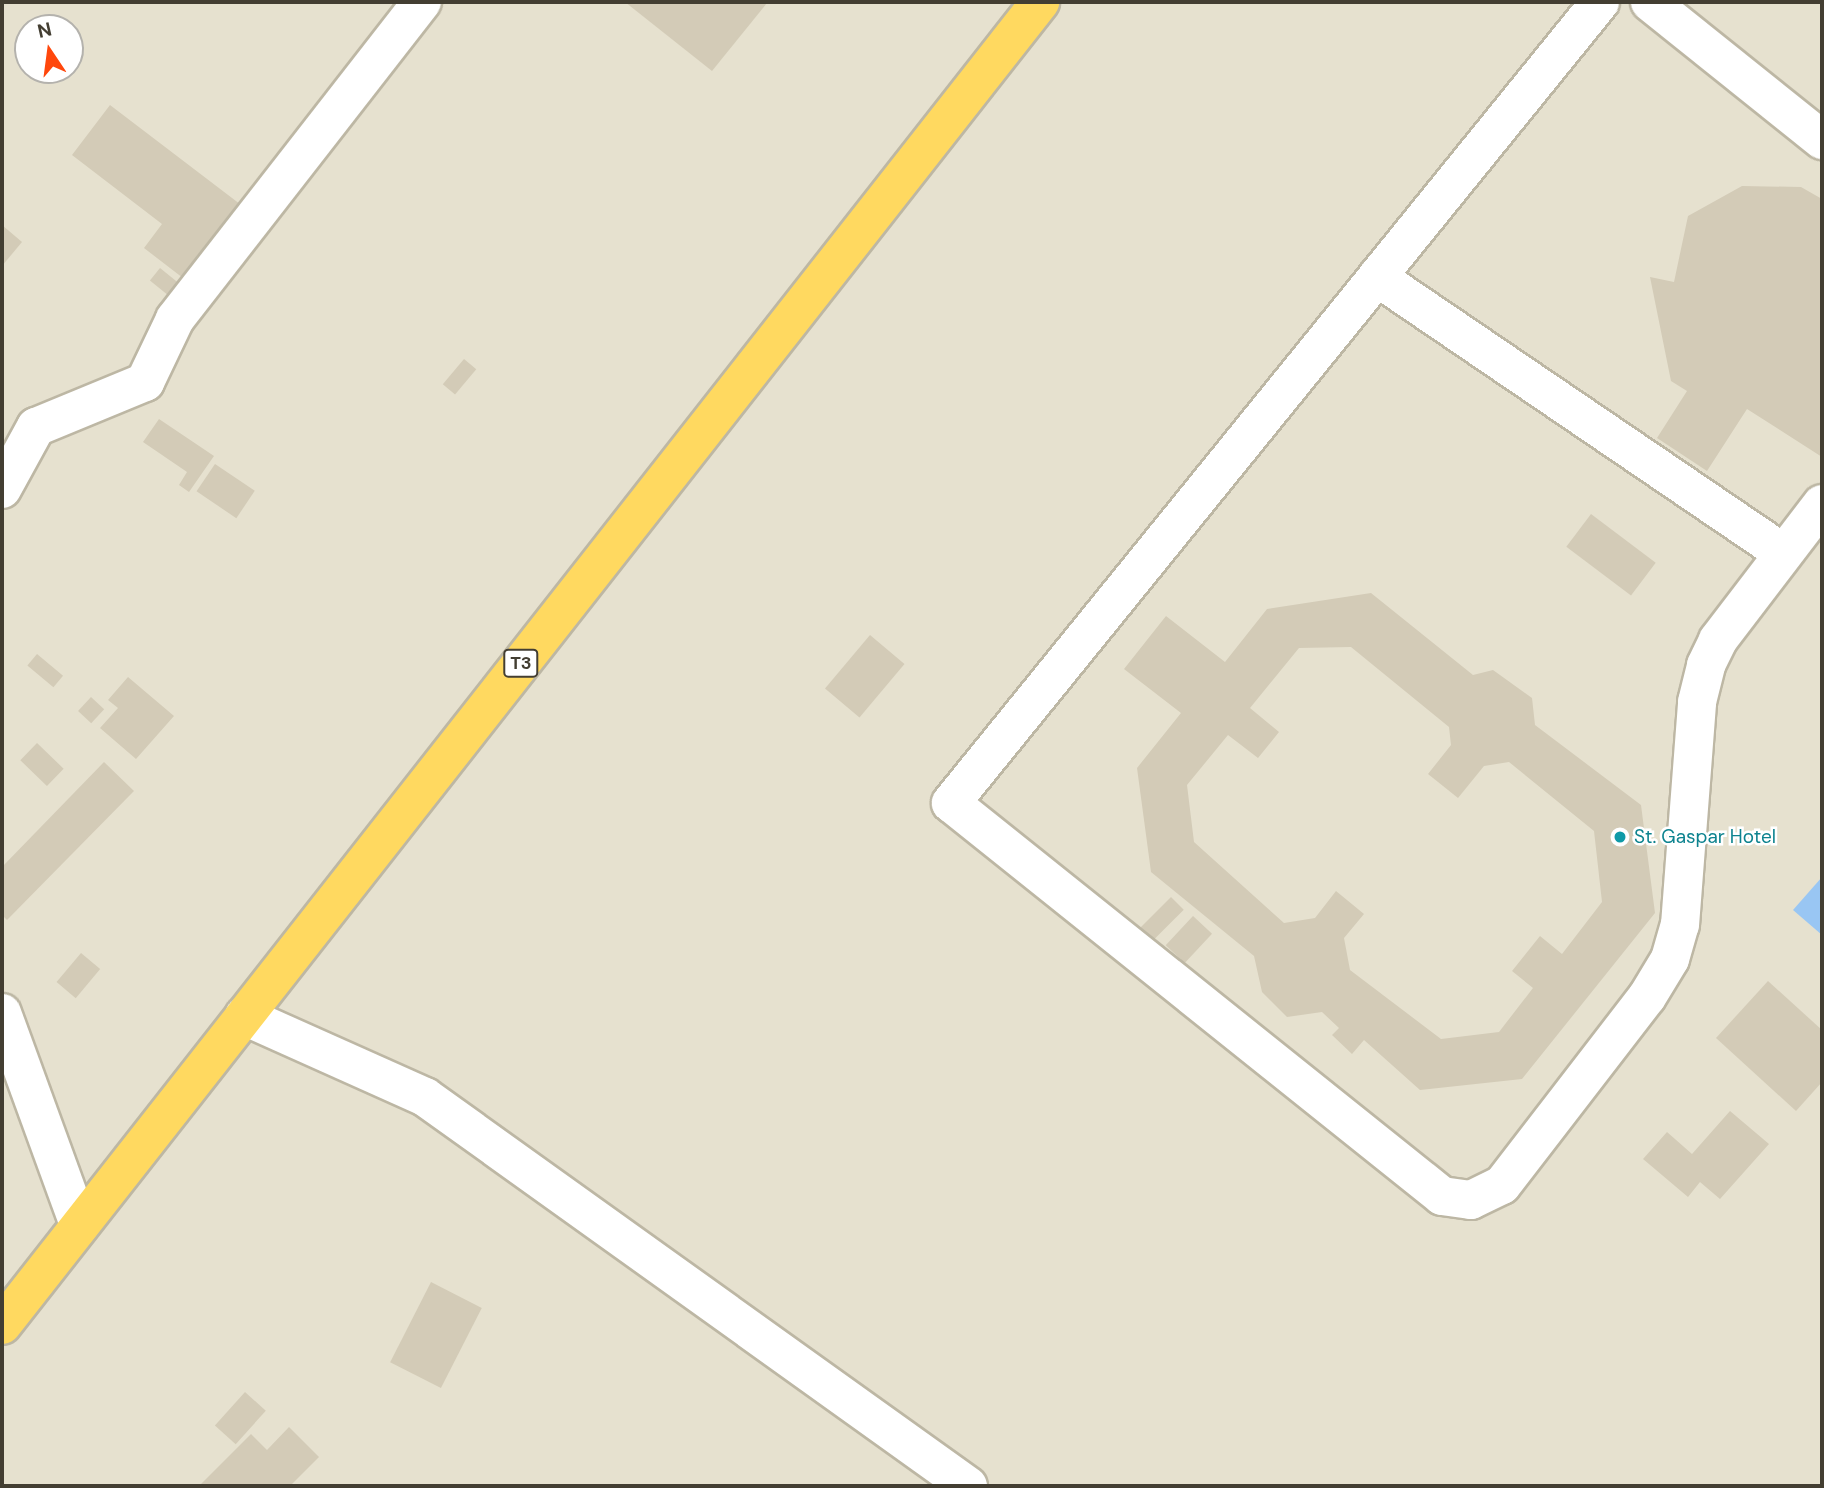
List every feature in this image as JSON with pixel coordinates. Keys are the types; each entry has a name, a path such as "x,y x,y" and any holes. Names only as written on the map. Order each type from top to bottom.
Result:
{"highway":[{"name":"T3","path":"2,1325 1040,2"}],"street":[{"path":"2,489 36,427 145,382 175,319 422,2"},
{"path":"1600,2 951,803 1442,1196 1471,1200 1502,1185 1670,960 1680,925 1697,702 1706,665 1718,640 1782,552 1822,504"},
{"path":"1650,2 1822,140"},
{"path":"1377,277 1782,552"},
{"path":"2,1013 79,1226"},
{"path":"244,1016 425,1097 968,1486"}],"shaded area":[{"path":"2,2 1822,2 1822,1486 2,1486"}],"water":[{"path":"1822,877 1822,935 1793,910"}],"building":[{"path":"625,2 766,2 767,3 712,71"},
{"path":"110,105 253,214 196,288 144,248 162,224 72,155"},
{"path":"1742,186 1801,187 1822,199 1822,457 1747,409 1707,471 1657,438 1687,391 1671,381 1650,277 1674,282 1688,216"},
{"path":"2,225 22,242 2,266"},
{"path":"160,268 186,289 176,301 150,280"},
{"path":"464,359 476,369 455,395 443,384"},
{"path":"159,419 214,456 189,492 179,485 187,472 143,442"},
{"path":"215,464 255,491 236,518 197,491"},
{"path":"1591,514 1656,563 1631,595 1566,547"},
{"name":"St. Gaspar Hotel","path":"1371,593 1473,675 1493,670 1532,698 1535,725 1641,805 1655,913 1522,1079 1420,1090 1364,1040 1352,1054 1332,1035 1339,1028 1322,1012 1287,1017 1262,992 1254,956 1151,872 1137,768 1181,713 1124,669 1166,616 1225,662 1267,609","holes":["1351,647 1449,727 1451,745 1428,774 1458,798 1484,766 1509,762 1594,831 1602,902 1562,954 1540,936 1512,971 1533,988 1499,1032 1441,1039 1350,970 1344,938 1364,914 1336,891 1315,918 1284,923 1194,842 1187,785 1228,735 1258,758 1279,732 1250,708 1299,648"]},
{"path":"870,635 904,664 859,718 825,689"},
{"path":"37,654 63,676 53,687 27,665"},
{"path":"128,677 174,716 136,759 100,728 118,708 108,700"},
{"path":"91,697 104,709 91,723 78,711"},
{"path":"37,743 64,769 47,786 20,760"},
{"path":"104,762 134,791 7,920 2,915 2,867"},
{"path":"1171,897 1184,910 1151,942 1138,930"},
{"path":"1193,916 1212,934 1185,963 1166,945"},
{"path":"81,953 100,969 76,998 57,982"},
{"path":"1768,981 1822,1030 1822,1082 1796,1111 1716,1038"},
{"path":"1730,1111 1769,1144 1720,1199 1700,1182 1688,1197 1643,1159 1667,1132 1692,1154"},
{"path":"431,1282 482,1308 441,1388 390,1362"},
{"path":"245,1392 266,1411 236,1444 215,1425"},
{"path":"289,1427 319,1457 290,1486 199,1486 251,1434 267,1450"}],"place":[{"name":"St. Gaspar Hotel","path":"1620,837"}]}
